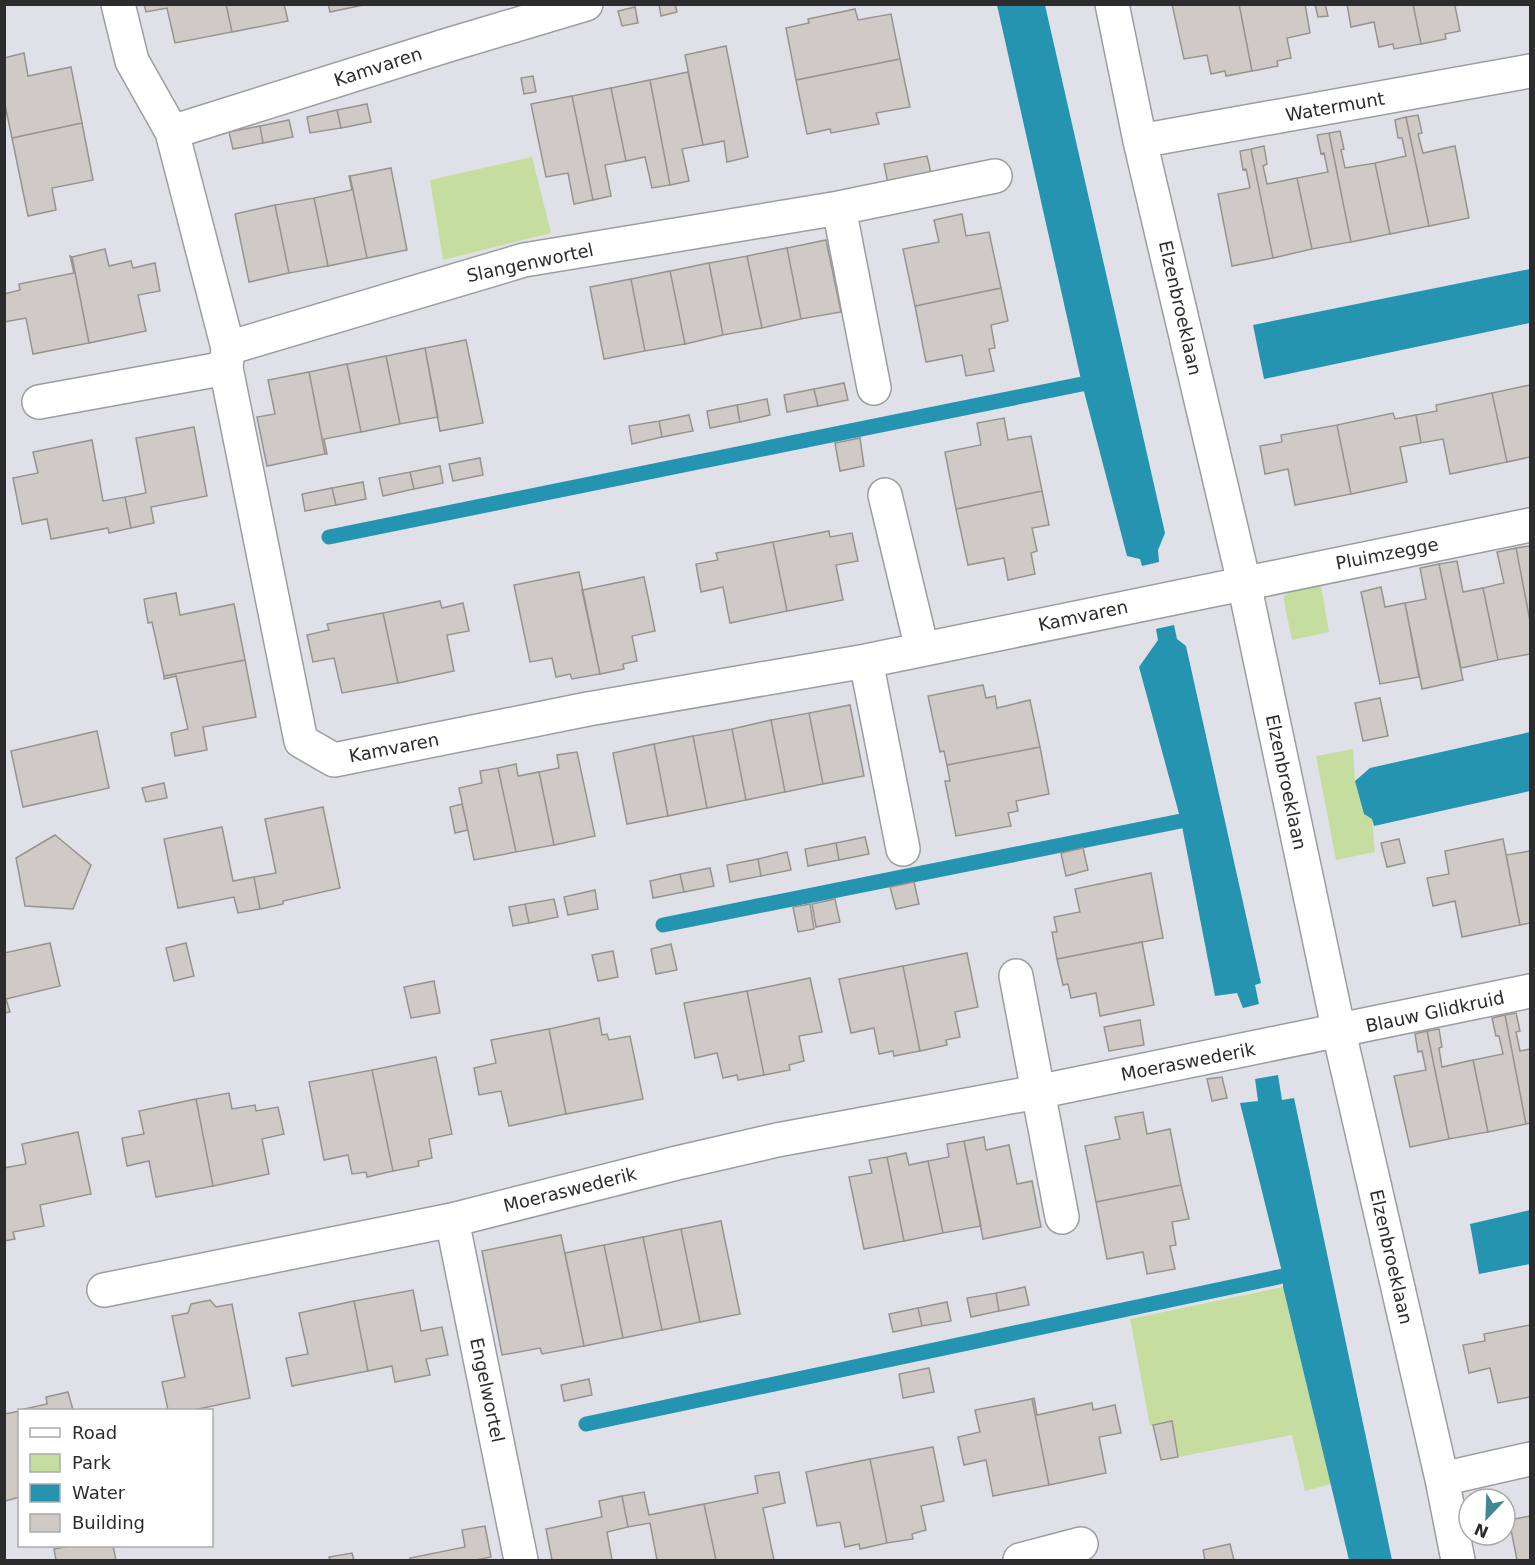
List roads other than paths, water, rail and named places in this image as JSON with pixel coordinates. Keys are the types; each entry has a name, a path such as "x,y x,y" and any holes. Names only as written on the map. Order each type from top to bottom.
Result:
{"street":[{"name":"Kamvaren","path":"118,4 132,61 172,132 227,358 301,741 334,760 588,709 866,661 1244,583"},
{"name":"Kamvaren","path":"172,132 586,4"},
{"name":"Elzenbroeklaan","path":"1112,4 1140,141 1244,583 1339,1032 1442,1479 1458,1560"},
{"name":"Watermunt","path":"1140,141 1530,71"},
{"name":"Slangenwortel","path":"227,358 524,260 839,208 995,176"},
{"path":"839,208 874,388"},
{"path":"39,402 227,358"},
{"path":"885,495 922,649"},
{"name":"Pluimzegge","path":"1244,583 1530,525"},
{"path":"866,661 903,849"},
{"path":"1016,976 1062,1217"},
{"name":"Blauw Glidkruid","path":"1339,1032 1530,991"},
{"name":"Moeraswederik","path":"104,1290 452,1220 777,1140 1037,1092 1339,1032"},
{"name":"Engelwortel","path":"452,1220 521,1560"},
{"path":"1442,1479 1530,1459"},
{"path":"1020,1560 1081,1544"}],"water":[{"path":"997,5 1045,5 1165,533 1158,550 1159,562 1142,566 1140,559 1127,556 1082,384"},
{"path":"1530,269 1530,323 1264,379 1253,325"},
{"path":"1174,625 1177,639 1186,646 1261,983 1255,985 1259,1004 1243,1008 1237,993 1215,996 1181,821 1139,667 1158,640 1156,629"},
{"path":"1530,732 1530,791 1374,826 1372,819 1364,814 1355,781 1370,768"},
{"path":"1278,1075 1282,1100 1294,1098 1392,1560 1349,1560 1283,1287 1283,1276 1240,1103 1258,1101 1255,1079"},
{"path":"1530,1210 1530,1264 1479,1274 1470,1224"}],"waterway":[{"path":"329,537 1082,384"},
{"path":"663,925 1181,821"},
{"path":"586,1424 1283,1276"}]}
